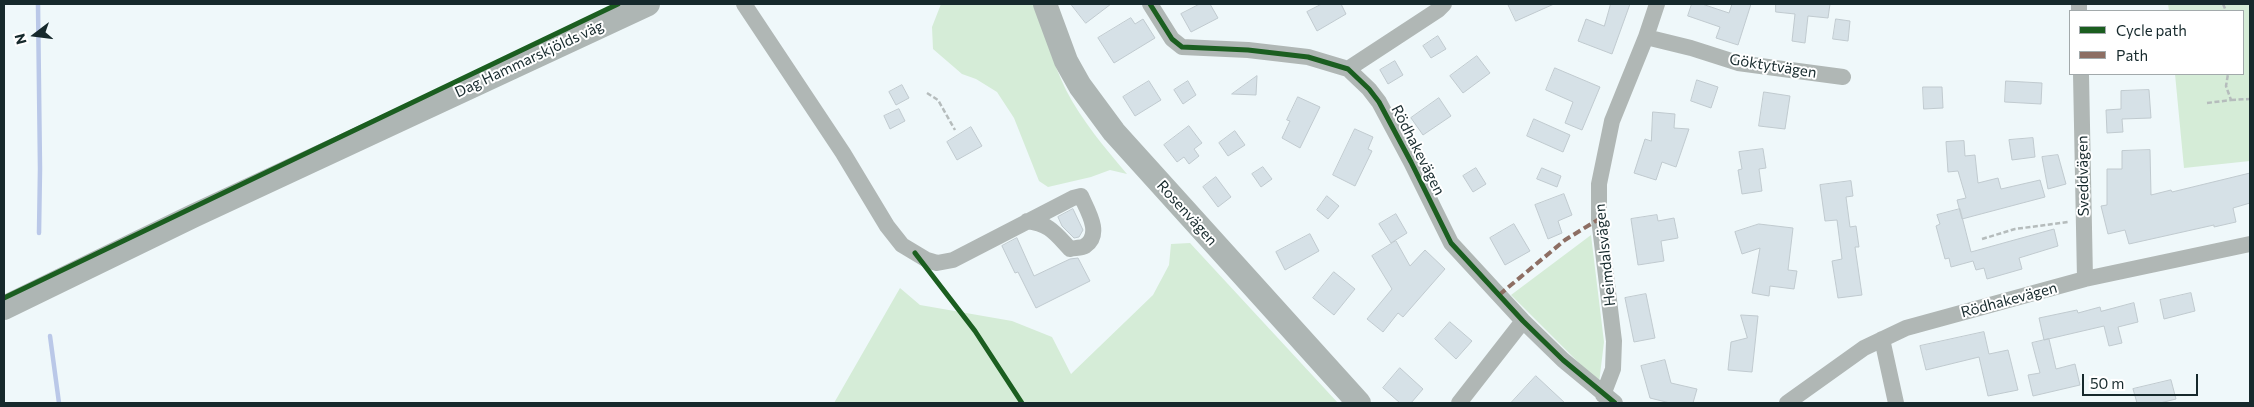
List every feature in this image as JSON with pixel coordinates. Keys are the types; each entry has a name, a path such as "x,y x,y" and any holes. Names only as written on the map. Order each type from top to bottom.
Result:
{"main road":[{"name":"Dag Hammarskjölds väg","path":"4,308 193,216 648,4"},
{"name":"Rosenvägen","path":"1044,4 1066,61 1091,101 1114,132 1359,403"}],"street":[{"path":"744,4 843,153 887,226 902,245 927,260 937,263 952,260 1027,221"},
{"name":"Rödhakevägen","path":"1150,4 1172,40 1182,47 1248,50 1308,57 1348,69 1369,89 1379,102 1412,162 1451,244 1523,321 1609,399"},
{"path":"1348,69 1438,10 1444,4"},
{"name":"Heimdalsvägen","path":"1609,399 1614,341 1599,219 1599,184 1612,121 1646,37 1657,4"},
{"name":"Göktytvägen","path":"1646,37 1691,48 1738,63 1843,77"},
{"name":"Sveddvägen","path":"2081,75 2085,278"},
{"name":"Rödhakevägen","path":"1787,403 1864,348 1906,328 2085,278 2250,244"},
{"path":"1459,403 1523,321"},
{"path":"1882,339 1896,403"}],"path":[{"path":"2228,75 2226,86 2231,100"},
{"path":"927,93 938,100 955,130"},
{"path":"2207,103 2250,98"},
{"path":"1982,239 2015,229 2084,219"}],"green space":[{"path":"941,4 1035,4 1045,37 1066,90 1102,144 1127,174 1110,170 1091,177 1048,187 1039,181 1014,118 997,92 976,79 962,74 933,49 932,27"},
{"path":"2168,4 2250,4 2250,161 2184,168 2175,75 2244,75 2244,10 2169,10"},
{"path":"1591,235 1604,342 1599,383 1511,295"},
{"path":"1190,243 1338,403 834,403 900,288 920,305 1012,321 1052,337 1071,374 1153,295 1169,265 1171,244"}],"building":[{"path":"1071,4 1111,4 1086,23"},
{"path":"1200,4 1210,4 1218,18 1191,32 1181,14"},
{"path":"1322,4 1341,4 1346,14 1317,31 1307,12"},
{"path":"1508,4 1554,4 1516,21"},
{"path":"1611,4 1630,4 1612,54 1578,41 1586,19 1604,26"},
{"path":"1692,4 1702,4 1729,13 1732,4 1751,4 1738,45 1716,38 1720,27 1688,16"},
{"path":"1776,4 1830,4 1828,18 1808,16 1805,43 1792,41 1795,14 1776,12"},
{"path":"1131,18 1135,24 1143,19 1155,38 1114,63 1098,38"},
{"path":"1836,19 1850,21 1848,41 1833,39"},
{"path":"1438,36 1446,49 1431,58 1423,46"},
{"path":"1477,56 1490,73 1463,93 1450,76"},
{"path":"1395,61 1403,75 1388,84 1380,70"},
{"path":"1555,68 1600,87 1582,130 1565,123 1573,102 1546,90"},
{"path":"1257,76 1256,95 1232,94"},
{"path":"1697,80 1718,87 1711,108 1691,101"},
{"path":"1149,81 1161,100 1135,116 1123,97"},
{"path":"1188,81 1196,95 1183,104 1174,90"},
{"path":"2006,81 2042,83 2041,104 2005,102"},
{"path":"902,85 909,98 896,105 889,92"},
{"path":"1923,87 1942,87 1943,108 1924,109"},
{"path":"2149,90 2151,118 2122,119 2123,132 2107,133 2106,110 2121,109 2121,91"},
{"path":"1764,92 1790,96 1785,129 1759,126"},
{"path":"1298,97 1320,107 1300,148 1282,138 1290,121 1287,120"},
{"path":"1439,98 1451,116 1423,135 1411,118"},
{"path":"899,109 905,121 890,129 884,116"},
{"path":"1653,112 1675,114 1674,128 1689,129 1676,167 1662,162 1656,180 1634,173 1645,139 1651,141"},
{"path":"1534,119 1570,135 1563,152 1527,136"},
{"path":"1189,126 1202,143 1194,149 1199,156 1189,164 1184,157 1177,162 1164,145"},
{"path":"971,127 982,146 957,160 947,142"},
{"path":"1355,129 1373,137 1368,149 1372,151 1355,186 1333,175"},
{"path":"1235,131 1245,145 1228,156 1219,143"},
{"path":"2033,138 2035,157 2012,160 2009,140"},
{"path":"1964,141 1965,156 1975,155 1978,183 1998,178 2001,189 2040,180 2045,197 1962,219 1957,200 1966,198 1958,171 1948,172 1946,142"},
{"path":"1763,149 1766,168 1759,169 1762,191 1742,194 1738,170 1742,169 1739,152"},
{"path":"2150,150 2151,195 2171,190 2172,192 2250,173 2250,203 2233,208 2236,222 2214,227 2214,225 2129,244 2125,230 2108,234 2101,206 2107,205 2107,169 2122,169 2122,151"},
{"path":"2058,155 2066,184 2048,189 2042,157"},
{"path":"1263,167 1272,179 1261,187 1252,174"},
{"path":"1476,168 1486,184 1473,192 1463,176"},
{"path":"1542,168 1561,176 1557,187 1537,179"},
{"path":"1216,177 1231,197 1218,207 1203,187"},
{"path":"1851,181 1853,196 1846,197 1850,227 1856,226 1859,247 1855,247 1862,295 1838,298 1832,261 1842,259 1837,220 1825,221 1820,185"},
{"path":"1564,194 1572,215 1558,221 1562,233 1548,239 1535,205"},
{"path":"1327,196 1339,206 1328,219 1317,210"},
{"path":"1073,209 1083,230 1079,237 1074,238 1062,226 1058,217"},
{"path":"1960,209 1971,252 2054,229 2058,246 2019,258 2022,269 1987,279 1984,268 1976,270 1973,261 1951,267 1949,258 1945,259 1936,226 1940,224 1937,215"},
{"path":"1396,214 1407,233 1391,243 1379,224"},
{"path":"1657,215 1658,221 1674,218 1678,238 1661,241 1664,261 1638,265 1631,219"},
{"path":"1514,224 1530,251 1505,265 1490,238"},
{"path":"1759,224 1793,228 1788,270 1797,271 1794,289 1770,286 1769,296 1752,293 1760,248 1742,254 1735,232"},
{"path":"1310,234 1319,251 1285,270 1276,252"},
{"path":"1017,238 1034,276 1070,259 1078,258 1090,281 1036,308 1018,272 1015,273 1002,246"},
{"path":"1396,241 1410,266 1425,250 1445,269 1403,317 1398,313 1383,332 1367,319 1392,289 1372,256"},
{"path":"1334,272 1355,289 1334,315 1313,298"},
{"path":"2191,293 2195,311 2164,319 2160,300"},
{"path":"1646,294 1655,338 1634,342 1625,298"},
{"path":"2134,303 2138,322 2118,327 2122,343 2109,346 2104,326 2044,340 2039,318 2077,310 2078,313 2100,307 2101,311"},
{"path":"1741,315 1758,316 1752,372 1728,370 1731,342 1747,338"},
{"path":"1450,322 1472,341 1456,359 1435,339"},
{"path":"1984,332 1989,354 2008,350 2018,390 1988,396 1979,357 1926,370 1920,346"},
{"path":"2049,339 2056,369 2075,364 2080,385 2033,396 2028,375 2040,373 2032,343"},
{"path":"1665,360 1671,383 1697,389 1693,403 1670,403 1650,398 1641,366"},
{"path":"1400,368 1423,389 1411,403 1400,403 1383,388"},
{"path":"1536,376 1565,403 1511,403"},
{"path":"2171,380 2176,399 2160,403 2137,403 2133,389"}],"waterway":[{"path":"38,4 39,233"},
{"path":"50,336 59,403"}],"marked path":[{"path":"1499,295 1565,240 1599,219"}],"cycle path":[{"path":"4,298 618,4"},
{"path":"1150,4 1172,39 1182,47 1248,50 1308,57 1348,69 1369,89 1379,102 1451,243 1523,321 1563,360 1615,403"},
{"path":"915,253 975,331 1022,403"}]}
